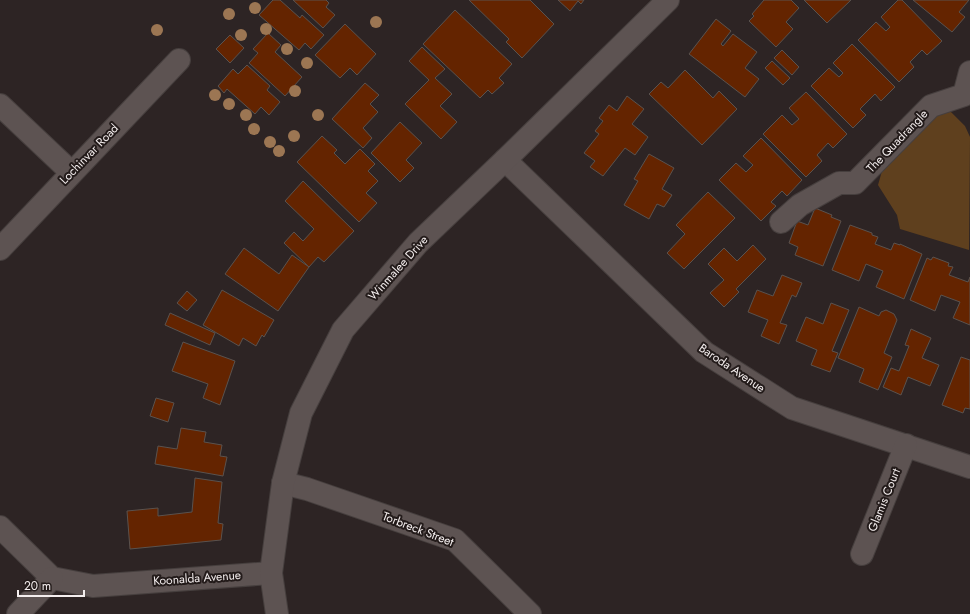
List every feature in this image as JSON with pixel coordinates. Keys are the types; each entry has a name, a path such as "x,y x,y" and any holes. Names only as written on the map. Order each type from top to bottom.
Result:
{"street":[{"name":"Winmalee Drive","path":"277,614 271,573 282,482 301,413 343,330 418,243 668,0"},
{"name":"Lochinvar Road","path":"0,250 71,172 179,60"},
{"name":"The Quadrangle","path":"781,222 800,205 838,183 855,184 931,106 967,101 970,72"},
{"path":"0,105 71,172"},
{"name":"Baroda Avenue","path":"505,160 704,352 792,408 906,445 970,468"},
{"name":"Glamis Court","path":"862,554 906,445"},
{"name":"Torbreck Street","path":"282,482 307,489 455,540 530,614"},
{"path":"0,527 52,578 18,614"},
{"name":"Koonalda Avenue","path":"52,578 93,586 271,573"}],"shaded area":[{"path":"950,111 965,126 970,137 969,250 900,229 897,215 878,185 882,171 936,115"}],"building":[{"path":"273,0 280,0 300,18 302,15 324,35 311,49 305,43 299,50 259,15"},
{"path":"293,0 326,0 329,3 326,7 335,15 323,28"},
{"path":"469,0 530,0 554,24 522,58 506,42 509,39"},
{"path":"558,0 584,0 581,4 578,1 570,11"},
{"path":"764,0 791,0 799,8 786,22 793,29 776,47 749,21 754,16 752,14"},
{"path":"804,0 851,0 827,23"},
{"path":"898,0 902,0 942,41 927,55 922,50 910,62 914,67 899,82 858,40 876,22 886,31 890,27 881,17"},
{"path":"913,0 969,0 959,12 965,17 952,32"},
{"path":"455,10 512,64 499,78 504,83 492,94 488,90 480,98 423,44"},
{"path":"716,19 731,31 721,44 723,46 733,34 757,52 745,68 759,79 745,97 689,54"},
{"path":"345,24 376,54 357,75 350,68 340,78 315,55"},
{"path":"268,33 281,45 275,52 302,77 285,96 249,63 258,53 253,49"},
{"path":"230,35 244,48 230,63 216,49"},
{"path":"852,44 895,87 881,101 875,94 860,109 866,115 853,128 811,86 829,68 839,77 843,73 833,63"},
{"path":"422,47 445,69 435,78 452,94 440,106 457,122 441,139 405,104 429,80 409,61"},
{"path":"782,50 799,67 792,75 774,58"},
{"path":"772,61 790,78 783,85 765,68"},
{"path":"247,65 270,86 267,90 280,102 269,115 261,107 255,114 227,89 224,93 218,86 233,69 238,74"},
{"path":"685,70 713,98 719,91 737,109 702,145 649,94 661,82 668,88"},
{"path":"365,83 379,95 370,104 378,112 363,128 372,138 363,148 332,119"},
{"path":"806,92 847,134 833,148 828,143 817,155 822,161 806,177 763,134 782,115 792,125 799,119 789,108"},
{"path":"627,96 644,109 632,124 648,137 635,155 625,148 603,176 590,167 595,161 584,153 599,134 595,131 603,121 599,118 609,105 617,111"},
{"path":"400,122 422,143 406,160 414,168 400,182 371,153"},
{"path":"322,136 337,150 334,153 345,164 360,149 375,164 368,171 378,181 366,193 377,203 359,222 297,162"},
{"path":"761,138 802,180 787,196 782,191 771,202 776,206 761,221 719,180 736,163 746,172 753,165 743,156"},
{"path":"649,154 674,168 662,189 672,195 664,207 657,204 649,219 624,205 638,181 634,179"},
{"path":"303,181 354,231 324,262 318,257 309,267 284,243 294,232 303,241 314,229 285,201"},
{"path":"708,192 735,218 684,269 667,253 685,234 676,225"},
{"path":"815,208 832,215 831,217 841,221 823,266 795,255 798,247 789,243 797,221 808,225"},
{"path":"850,225 872,233 872,235 878,237 875,244 891,250 894,243 900,244 922,254 904,299 876,287 883,271 866,264 859,281 832,270"},
{"path":"753,245 766,259 736,289 739,292 724,307 710,293 724,280 708,264 724,248 737,261"},
{"path":"244,248 279,274 292,255 309,267 278,311 225,274"},
{"path":"933,257 949,263 948,266 953,267 949,275 968,282 970,277 970,325 953,318 960,302 941,295 935,311 910,300 927,258 931,260"},
{"path":"782,275 802,283 796,297 792,295 780,323 787,325 779,344 761,336 768,320 748,312 757,290 773,296"},
{"path":"222,290 274,320 264,337 262,335 256,346 243,338 239,346 203,325"},
{"path":"187,291 197,300 187,311 177,303"},
{"path":"831,303 849,310 832,351 838,353 830,372 811,365 817,350 796,341 806,317 823,324"},
{"path":"859,307 879,316 881,312 886,310 894,314 897,320 884,353 892,357 878,390 859,382 864,369 838,358"},
{"path":"170,313 215,333 210,345 165,325"},
{"path":"911,329 931,338 922,358 939,365 930,386 908,377 901,395 883,387 891,368 899,371 909,346 905,345"},
{"path":"183,342 235,361 220,405 203,398 208,384 172,371"},
{"path":"961,357 970,360 970,409 965,408 963,413 942,405"},
{"path":"156,398 174,403 168,422 150,416"},
{"path":"181,428 206,432 204,442 222,445 220,456 227,457 223,476 155,464 158,446 177,449"},
{"path":"195,478 222,482 218,523 223,524 221,540 130,549 127,511 158,508 158,516 192,512"}]}
